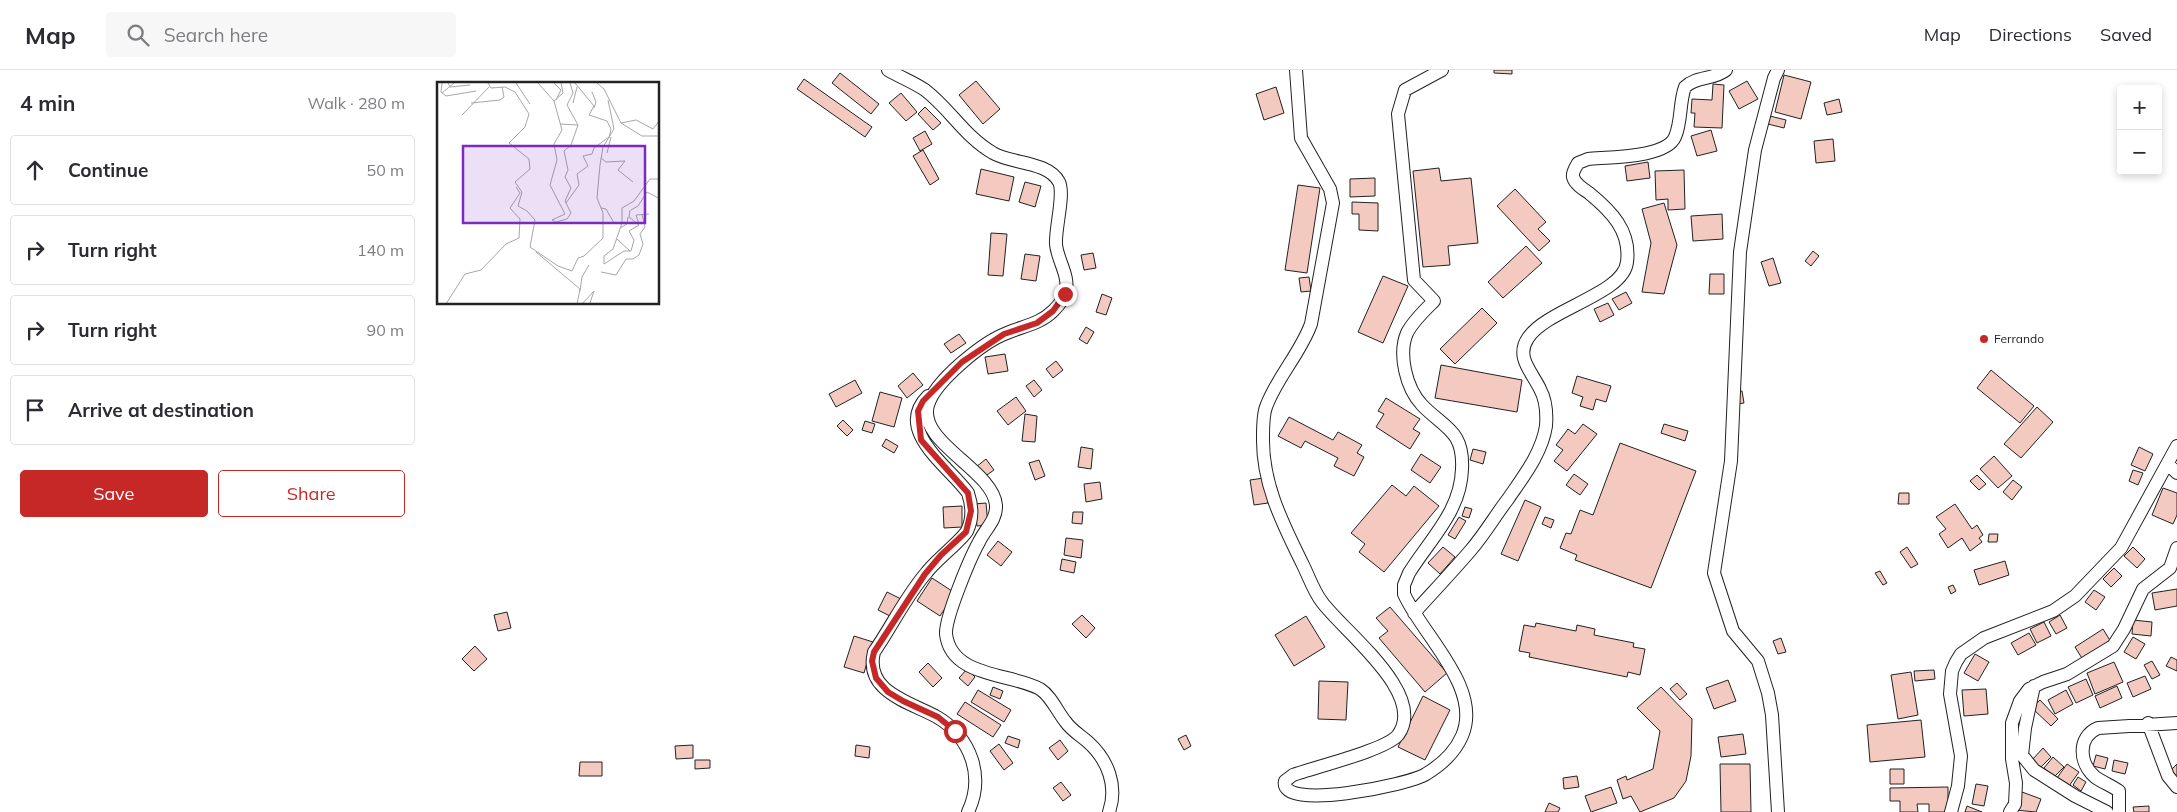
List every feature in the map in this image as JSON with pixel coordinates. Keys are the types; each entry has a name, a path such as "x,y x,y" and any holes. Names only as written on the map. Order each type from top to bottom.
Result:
{"street":[{"path":"888,70 924,90 970,138 1000,156 1042,168 1059,181 1061,191 1056,244 1066,276 1065,294 1053,311 1037,323 1004,334 962,362 923,401 918,411 921,440 968,493 971,503 970,523 966,532 941,555 925,574 874,652 872,661 876,678 888,692 938,717 955,731 967,745 977,782 974,800 968,812"},
{"path":"1296,70 1301,138 1330,189 1333,204 1311,324 1305,342 1265,408 1263,439 1266,473 1275,507 1284,529 1321,602 1391,679 1399,696 1403,721 1399,734 1392,741 1377,749 1293,775 1285,781 1284,786 1288,793 1298,798 1315,800 1347,796 1397,785 1425,775 1447,758 1455,748 1466,723 1468,709 1465,696 1437,647 1403,594 1404,585 1417,559 1455,505 1460,488 1462,462 1456,438 1449,426 1422,405 1413,392 1405,371 1403,356 1407,333 1434,301 1415,280 1398,114 1405,90 1442,70"},
{"path":"1414,613 1472,550 1527,472 1541,442 1547,408 1541,390 1524,362 1522,351 1526,340 1533,330 1553,317 1614,283 1623,274 1627,264 1625,236 1616,218 1576,183 1573,172 1578,163 1588,158 1657,151 1671,143 1679,123 1685,87 1689,83 1716,76 1726,70"},
{"path":"1778,70 1771,86 1755,150 1740,252 1731,461 1714,573 1733,631 1758,660 1768,693 1772,715 1778,812"},
{"path":"938,386 928,406 927,416 931,426 948,449 981,477 990,488 996,507 990,525 980,539 973,554 947,622 949,645 957,656 967,664 999,678 1029,684 1047,694 1066,723 1089,742 1109,769 1113,785 1109,812"},
{"path":"1951,812 1958,786 1961,756 1950,694 1952,672 1956,662 1961,654 1985,638 2053,611 2075,596 2121,548 2177,446"},
{"path":"2167,464 2177,473"},
{"path":"2010,812 2015,804 2011,741 2012,723 2020,701 2029,689 2034,686 2067,674 2113,646 2124,629 2143,589 2170,568 2177,548"},
{"path":"2034,686 2025,728 2022,755 2034,770 2075,796 2107,812"},
{"path":"2148,723 2168,776 2177,787"},
{"path":"2119,812 2119,790 2094,776 2085,762 2081,749 2085,738 2091,731 2098,728 2148,723 2177,723"}],"building":[{"path":"1494,70 1512,70 1512,74 1494,73"},
{"path":"840,73 879,104 871,114 832,83"},
{"path":"1784,75 1811,82 1801,119 1775,112"},
{"path":"804,79 872,127 865,137 797,89"},
{"path":"976,81 1000,109 983,124 959,95"},
{"path":"1747,81 1758,99 1739,109 1729,91"},
{"path":"1713,84 1724,85 1722,128 1694,127 1695,113 1691,113 1692,99 1712,100"},
{"path":"1276,87 1284,113 1264,120 1256,94"},
{"path":"901,93 917,112 906,121 889,103"},
{"path":"1839,99 1842,112 1827,115 1824,103"},
{"path":"925,107 941,123 933,130 918,114"},
{"path":"1770,116 1786,120 1784,128 1768,124"},
{"path":"1711,130 1717,151 1697,156 1691,136"},
{"path":"925,131 932,144 920,151 913,138"},
{"path":"1833,139 1835,161 1816,163 1814,141"},
{"path":"923,150 939,179 930,185 913,156"},
{"path":"1648,162 1650,178 1627,181 1625,166"},
{"path":"1439,168 1441,181 1471,178 1478,243 1448,246 1450,265 1423,267 1413,171"},
{"path":"981,169 1014,177 1009,201 976,194"},
{"path":"1684,170 1685,209 1668,210 1668,199 1656,200 1655,171"},
{"path":"1375,178 1375,196 1350,197 1350,179"},
{"path":"1025,182 1041,186 1035,207 1019,202"},
{"path":"1298,185 1320,188 1307,273 1285,270"},
{"path":"1515,189 1546,222 1538,229 1550,241 1539,251 1497,206"},
{"path":"1352,202 1378,203 1378,231 1359,230 1359,214 1352,214"},
{"path":"1664,203 1677,245 1664,294 1642,292 1651,243 1642,209"},
{"path":"1722,214 1723,239 1693,241 1691,216"},
{"path":"991,233 1007,234 1003,276 988,275"},
{"path":"1526,246 1542,263 1503,298 1488,282"},
{"path":"1813,251 1819,256 1811,266 1805,261"},
{"path":"1093,253 1096,268 1084,270 1081,255"},
{"path":"1025,254 1040,256 1036,281 1021,279"},
{"path":"1773,258 1781,283 1769,286 1761,262"},
{"path":"1710,274 1724,274 1724,294 1709,294"},
{"path":"1383,276 1408,286 1383,343 1358,332"},
{"path":"1309,277 1311,291 1301,292 1299,278"},
{"path":"1626,292 1632,303 1619,310 1612,299"},
{"path":"1102,294 1112,298 1106,315 1096,312"},
{"path":"1608,303 1614,315 1600,322 1594,309"},
{"path":"1482,308 1497,323 1455,364 1440,349"},
{"path":"1086,327 1094,332 1087,344 1079,339"},
{"path":"959,334 966,343 951,353 944,344"},
{"path":"1005,354 1008,371 988,374 985,357"},
{"path":"1056,361 1063,370 1053,378 1046,369"},
{"path":"1441,365 1522,380 1517,412 1435,398"},
{"path":"1991,370 2034,406 2020,423 1977,388"},
{"path":"913,373 923,385 907,398 898,386"},
{"path":"1577,376 1611,386 1606,402 1596,399 1593,410 1580,406 1583,397 1572,393"},
{"path":"855,380 862,393 836,407 829,394"},
{"path":"1034,380 1042,390 1034,397 1026,386"},
{"path":"1742,391 1744,403 1737,404 1735,392"},
{"path":"880,392 902,398 894,427 872,421"},
{"path":"1016,397 1026,411 1008,425 997,411"},
{"path":"1386,398 1420,419 1413,429 1420,433 1410,449 1376,427 1384,414 1378,411"},
{"path":"2037,407 2053,422 2021,458 2004,444"},
{"path":"1025,414 1037,416 1035,442 1022,441"},
{"path":"1289,417 1333,440 1338,432 1362,445 1357,453 1364,457 1354,476 1334,466 1338,458 1305,441 1301,448 1278,436"},
{"path":"843,420 853,430 847,436 837,426"},
{"path":"865,421 875,424 872,433 862,430"},
{"path":"1583,424 1597,434 1567,471 1554,461 1563,450 1556,445 1568,429 1575,434"},
{"path":"1664,424 1688,431 1685,441 1661,433"},
{"path":"886,439 898,446 894,453 882,446"},
{"path":"1620,443 1696,471 1651,588 1575,560 1577,555 1560,548 1566,533 1571,534 1580,510 1593,515"},
{"path":"1081,447 1093,449 1091,469 1078,467"},
{"path":"2139,447 2153,454 2145,471 2131,465"},
{"path":"1473,449 1486,452 1483,464 1470,460"},
{"path":"1421,454 1441,467 1430,483 1411,470"},
{"path":"1994,456 2012,476 1998,488 1980,469"},
{"path":"986,459 994,470 984,477 976,467"},
{"path":"1039,460 1045,476 1035,480 1029,463"},
{"path":"2133,470 2143,473 2138,485 2129,481"},
{"path":"1574,474 1588,484 1580,495 1566,485"},
{"path":"1977,475 1986,484 1979,490 1970,481"},
{"path":"1264,478 1268,503 1254,505 1250,480"},
{"path":"2013,480 2022,487 2012,500 2003,492"},
{"path":"1100,482 1102,499 1086,502 1084,484"},
{"path":"1392,485 1406,496 1414,486 1439,506 1384,572 1359,552 1365,544 1351,533"},
{"path":"2163,488 2177,493 2177,515 2173,524 2152,515"},
{"path":"1899,493 1909,493 1909,504 1898,504"},
{"path":"1525,500 1541,507 1518,561 1501,554"},
{"path":"986,503 988,525 977,526 974,504"},
{"path":"1955,504 1972,529 1977,525 1983,535 1979,538 1982,542 1970,551 1962,538 1948,548 1939,534 1946,529 1936,517"},
{"path":"962,506 962,527 944,528 943,507"},
{"path":"1465,507 1472,509 1469,518 1462,516"},
{"path":"1073,512 1083,512 1082,524 1072,523"},
{"path":"1459,517 1466,521 1455,539 1448,535"},
{"path":"1545,517 1554,520 1551,528 1542,524"},
{"path":"1989,534 1998,534 1997,542 1988,542"},
{"path":"1066,538 1083,540 1081,558 1064,555"},
{"path":"998,541 1012,552 1001,566 987,555"},
{"path":"1443,547 1455,557 1440,574 1428,563"},
{"path":"1907,547 1918,564 1911,568 1900,552"},
{"path":"2133,547 2145,559 2137,568 2124,556"},
{"path":"1062,559 1076,562 1074,573 1060,570"},
{"path":"2005,561 2009,575 1979,585 1974,570"},
{"path":"2114,568 2122,576 2111,587 2103,579"},
{"path":"1880,571 1887,583 1883,585 1875,573"},
{"path":"932,578 955,593 940,616 917,601"},
{"path":"1953,585 1956,591 1951,594 1948,587"},
{"path":"2177,589 2177,606 2155,610 2152,593"},
{"path":"2094,590 2105,597 2096,610 2085,602"},
{"path":"887,592 903,600 894,618 878,610"},
{"path":"1390,607 1447,673 1425,692 1379,638 1388,631 1376,618"},
{"path":"507,612 511,628 498,631 494,615"},
{"path":"1082,615 1095,628 1086,638 1072,624"},
{"path":"2060,615 2067,628 2056,634 2049,622"},
{"path":"1306,616 1325,647 1294,666 1275,635"},
{"path":"2133,620 2152,622 2151,636 2132,634"},
{"path":"2044,622 2051,636 2037,643 2030,629"},
{"path":"1536,623 1576,631 1577,625 1595,629 1594,635 1634,643 1633,647 1645,649 1640,675 1628,672 1627,677 1529,657 1530,653 1519,651 1524,625 1535,627"},
{"path":"2103,629 2111,642 2083,660 2075,647"},
{"path":"2029,633 2036,645 2018,655 2011,643"},
{"path":"854,636 873,642 864,673 844,667"},
{"path":"2133,637 2145,644 2136,659 2124,652"},
{"path":"1781,638 1786,652 1778,654 1773,641"},
{"path":"475,646 487,659 474,671 462,659"},
{"path":"1975,654 1989,662 1978,681 1964,673"},
{"path":"2171,657 2177,660 2177,671 2166,666"},
{"path":"2152,661 2160,675 2152,679 2144,665"},
{"path":"2114,662 2123,682 2095,694 2087,673"},
{"path":"928,663 942,678 933,687 919,672"},
{"path":"967,669 975,677 968,686 959,678"},
{"path":"1934,670 1935,679 1915,681 1914,671"},
{"path":"1911,672 1918,715 1898,719 1891,675"},
{"path":"2145,676 2151,689 2133,697 2127,683"},
{"path":"2086,679 2093,695 2076,703 2068,687"},
{"path":"1728,680 1736,701 1714,709 1706,688"},
{"path":"1319,681 1348,682 1346,720 1318,719"},
{"path":"1677,683 1687,694 1680,700 1670,689"},
{"path":"2117,686 2122,698 2100,708 2095,696"},
{"path":"993,687 1003,691 1000,699 990,695"},
{"path":"1661,687 1692,719 1691,756 1686,781 1674,798 1640,812 1631,796 1623,799 1617,780 1626,776 1627,780 1653,769 1660,731 1637,708"},
{"path":"1986,689 1988,714 1964,716 1962,690"},
{"path":"978,690 1011,710 1004,722 971,702"},
{"path":"2066,690 2073,704 2055,714 2048,700"},
{"path":"1423,696 1450,710 1425,760 1398,747"},
{"path":"2040,700 2058,719 2051,726 2032,708"},
{"path":"965,702 1001,725 993,737 957,714"},
{"path":"1921,720 1925,757 1870,762 1867,725"},
{"path":"1743,734 1746,754 1721,757 1718,737"},
{"path":"1186,735 1191,746 1184,750 1178,739"},
{"path":"1008,736 1020,740 1018,748 1005,743"},
{"path":"1060,740 1068,751 1058,760 1049,748"},
{"path":"999,744 1013,763 1004,770 990,751"},
{"path":"693,745 693,758 676,759 675,746"},
{"path":"856,745 870,747 869,758 855,756"},
{"path":"2043,748 2051,757 2040,768 2032,760"},
{"path":"2096,755 2108,758 2105,769 2093,766"},
{"path":"2053,757 2064,767 2054,777 2044,768"},
{"path":"695,760 710,760 710,768 695,769"},
{"path":"2114,760 2128,763 2125,774 2112,771"},
{"path":"580,762 602,762 602,776 579,776"},
{"path":"1720,764 1750,764 1751,812 1721,812"},
{"path":"2067,764 2079,772 2069,786 2057,778"},
{"path":"2177,764 2177,777 2171,770"},
{"path":"1890,769 1904,769 1904,784 1890,784"},
{"path":"1577,776 1579,787 1564,789 1563,778"},
{"path":"2078,777 2086,782 2081,791 2073,785"},
{"path":"1061,782 1071,795 1063,801 1053,788"},
{"path":"1976,784 1988,786 1984,806 1972,804"},
{"path":"1611,787 1617,803 1591,812 1585,796"},
{"path":"1948,787 1948,812 1929,812 1929,804 1917,804 1918,812 1900,812 1900,801 1890,801 1890,788"},
{"path":"2022,792 2041,799 2036,812 2015,810"},
{"path":"1549,803 1560,808 1558,812 1545,812"},
{"path":"1967,806 1982,812 1965,812"},
{"path":"2149,806 2149,812 2134,812 2133,807"}],"place":[{"name":"Ferrando","path":"1984,339"}],"route":[{"path":"955,731 938,717 888,692 876,678 873,670 874,652 909,597 941,555 966,532 970,523 971,503 968,493 921,440 918,428 918,411 923,401 962,362 1004,334 1037,323 1053,311 1065,294"}]}
